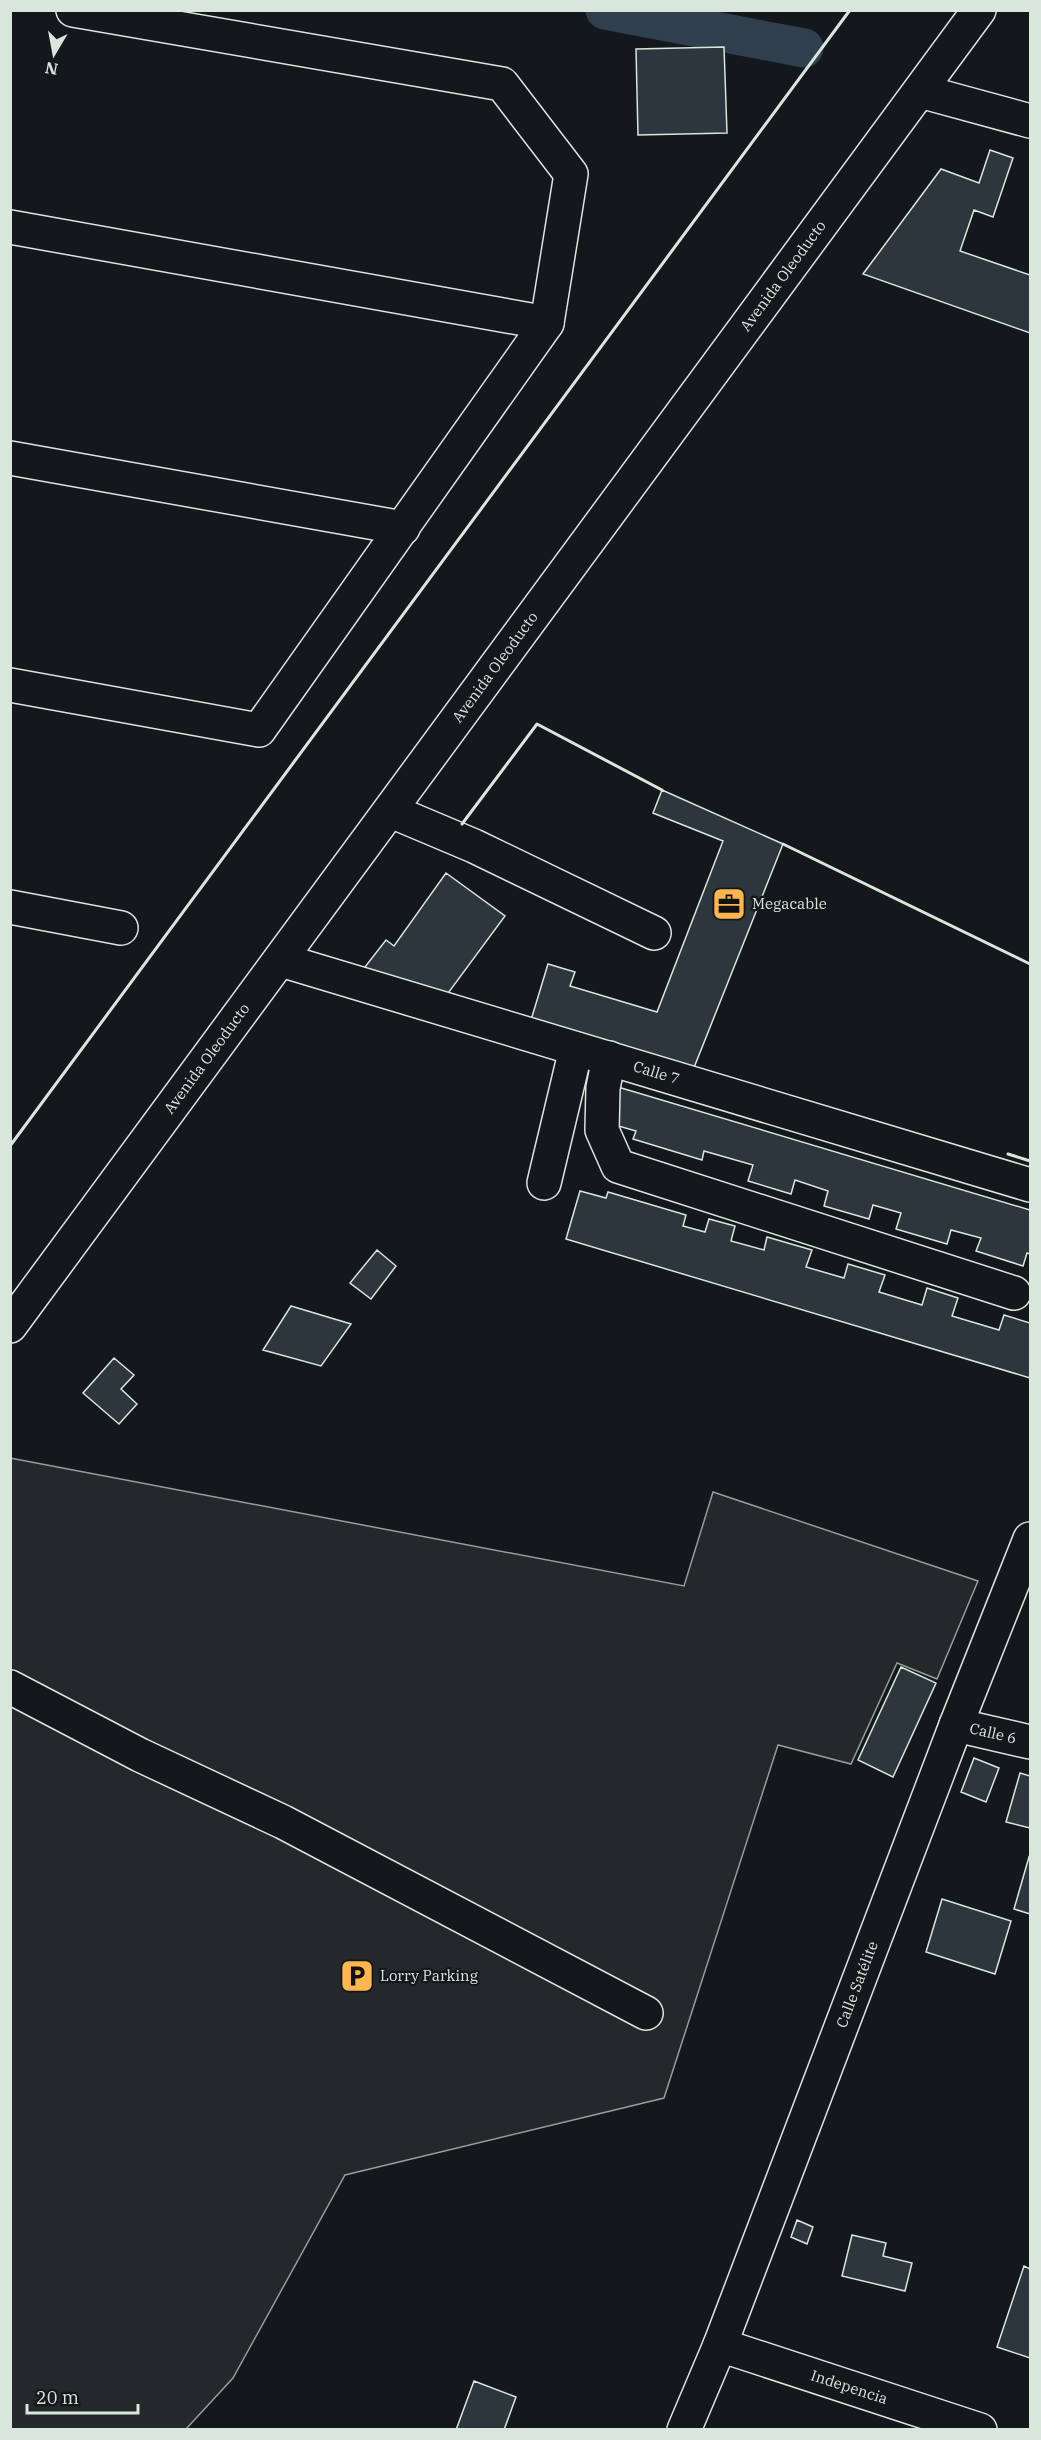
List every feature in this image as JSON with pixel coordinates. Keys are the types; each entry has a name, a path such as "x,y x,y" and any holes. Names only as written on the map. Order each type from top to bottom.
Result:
{"street":[{"path":"10,685 259,730 547,323 571,174 502,84 73,10"},
{"name":"Avenida Oleoducto","path":"10,1326 979,10"},
{"path":"920,91 1030,121"},
{"path":"10,228 547,323"},
{"path":"10,458 403,528"},
{"path":"391,811 474,846 654,933"},
{"path":"10,907 122,928"},
{"name":"Calle 7","path":"281,960 1030,1185"},
{"path":"544,1183 576,1049"},
{"path":"609,1058 603,1088 602,1130 618,1166 1014,1293"},
{"name":"Calle Satélite","path":"684,2430 720,2345 956,1725 1030,1539"},
{"path":"10,1687 140,1755 284,1822 646,2013"},
{"name":"Calle 6","path":"956,1725 1030,1742"},
{"name":"Indepencia","path":"720,2345 980,2430"}],"shaded area":[{"name":"Lorry Parking","path":"10,1458 684,1586 713,1492 978,1581 937,1679 897,1663 851,1764 778,1745 664,2098 345,2175 233,2378 186,2429 11,2429"}],"building":[{"path":"724,47 727,133 638,135 636,49"},
{"path":"990,150 1013,158 993,217 974,210 960,251 1030,275 1030,333 863,274 941,169 979,183"},
{"name":"Megacable","path":"662,790 783,844 693,1070 531,1020 548,964 575,972 570,986 657,1012 723,841 653,813"},
{"path":"446,873 505,916 446,996 361,972 386,940 394,946"},
{"path":"618,1087 1030,1210 1030,1254 1027,1253 1023,1266 976,1251 981,1238 951,1230 947,1244 896,1229 901,1213 873,1205 869,1219 824,1206 828,1191 795,1180 791,1194 748,1181 753,1165 704,1151 702,1160 633,1139 636,1131 608,1123"},
{"path":"580,1191 606,1198 608,1192 686,1215 683,1226 705,1232 709,1219 735,1226 731,1241 764,1250 767,1237 812,1250 806,1267 844,1278 848,1264 885,1275 879,1292 922,1305 927,1288 958,1298 952,1316 999,1330 1004,1315 1030,1323 1030,1378 566,1239"},
{"path":"377,1250 396,1266 371,1299 350,1283"},
{"path":"291,1306 351,1324 321,1366 263,1350"},
{"path":"114,1358 134,1375 121,1389 137,1404 119,1424 83,1393"},
{"path":"901,1667 936,1683 893,1777 858,1760"},
{"path":"974,1758 999,1768 986,1802 961,1792"},
{"path":"1020,1773 1030,1776 1030,1828 1006,1822"},
{"path":"1030,1858 1030,1914 1014,1909"},
{"path":"942,1899 1011,1921 995,1974 926,1952"},
{"path":"797,2220 813,2227 807,2244 791,2237"},
{"path":"852,2235 886,2243 883,2256 912,2263 905,2291 842,2276"},
{"path":"1024,2266 1030,2269 1030,2358 997,2347"},
{"path":"474,2381 516,2397 504,2430 456,2430"}],"waterway":[{"path":"605,10 804,48"}],"wall":[{"path":"10,1146 850,10"},
{"path":"462,824 537,724 662,790"},
{"path":"783,844 1030,964"},
{"path":"1008,1154 1030,1161"}],"place":[{"name":"Megacable","path":"729,904"},
{"name":"Lorry Parking","path":"357,1976"}]}
